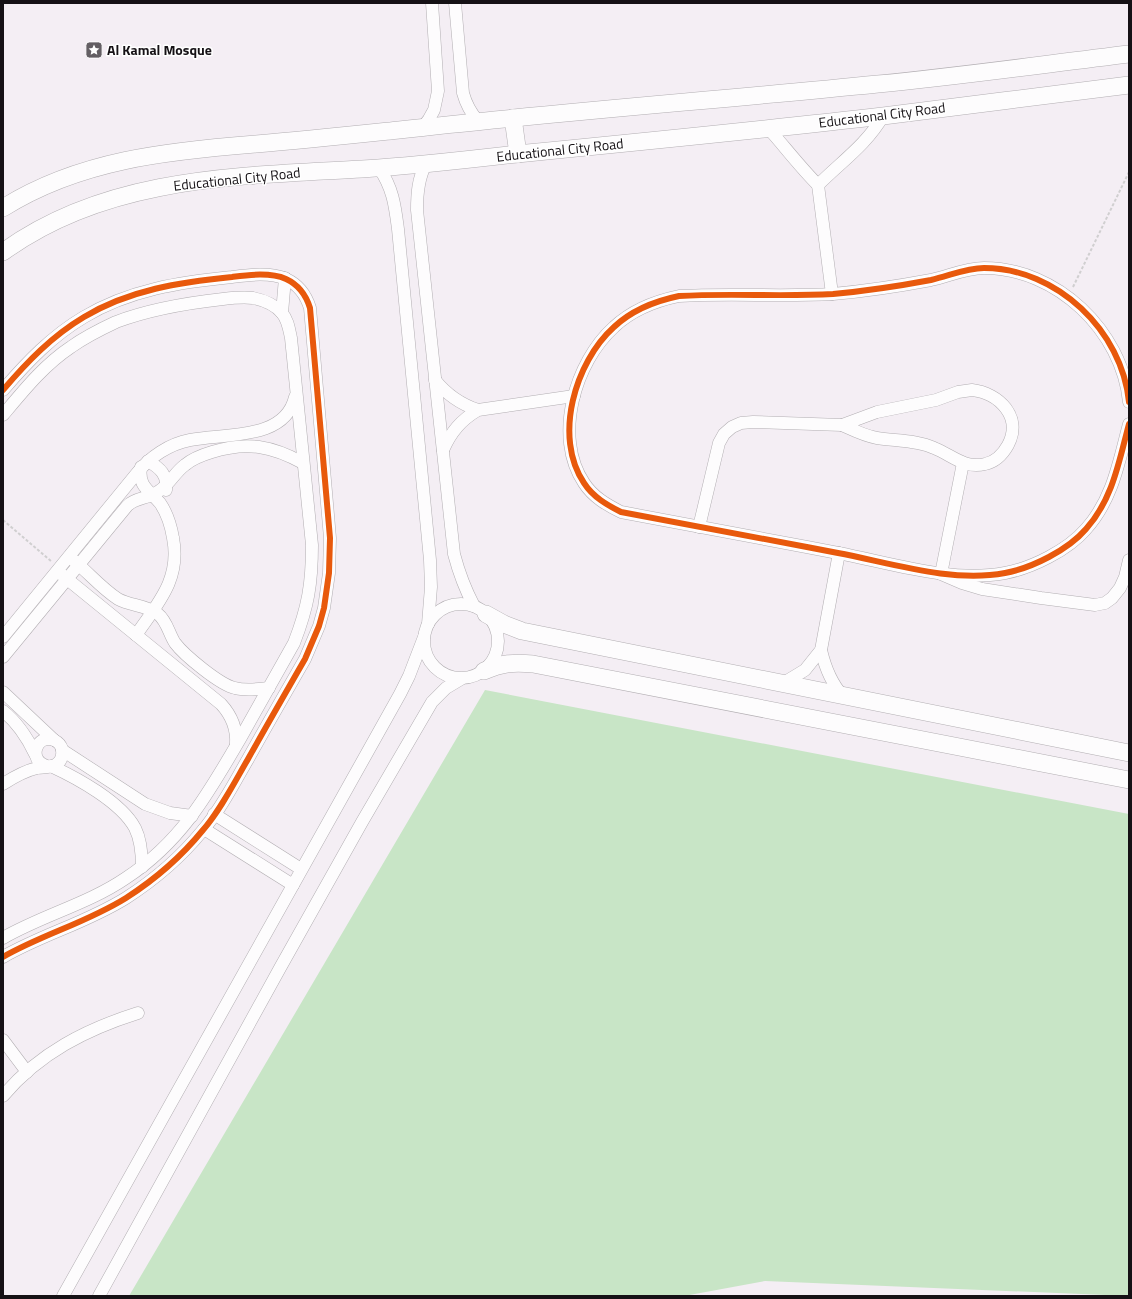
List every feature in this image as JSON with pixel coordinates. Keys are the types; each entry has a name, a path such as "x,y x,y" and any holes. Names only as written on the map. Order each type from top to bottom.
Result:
{"street":[{"path":"423,127 434,110 438,91 432,3"},
{"path":"455,3 463,93 467,106 478,121"},
{"path":"3,208 43,186 73,174 105,164 209,148 313,139 478,121 881,84 1129,54"},
{"name":"Educational City Road","path":"3,252 38,229 64,216 98,203 140,191 177,184 223,178 426,164 883,116 1129,85"},
{"path":"818,185 866,140 876,129 883,116"},
{"path":"512,118 518,154"},
{"path":"768,128 786,148 795,161 818,185 832,294"},
{"path":"426,164 421,173 417,201 419,229 454,554 465,590 480,610 494,623 498,637 498,649 493,661 484,671"},
{"path":"63,1296 400,694 409,676 428,624 431,587 430,560 398,229 392,189 379,168"},
{"path":"1129,402 1128,390 1119,363 1106,338 1089,316 1068,297 1036,279 1000,269 983,268 959,271 933,279 879,289 832,294 679,296 644,306 628,315 614,327 601,340 591,355 574,396 569,422 569,438 571,454 576,470 584,484 595,496 607,505 622,512 941,574 974,576 1005,573 1035,564 1062,550 1086,530 1104,505 1116,475 1129,425"},
{"path":"3,390 40,349 67,328 109,304 158,287 242,276 275,276 284,278 294,283 301,290 307,298 310,308 330,538 329,573 324,608 311,648 232,787 204,829 175,860 125,898 88,919 24,945 3,957"},
{"path":"282,313 284,278"},
{"path":"158,287 161,308"},
{"path":"3,415 32,380 50,363 71,347 116,323 161,308 214,300 251,298 263,301 282,313 288,322 291,338 312,545 312,574 309,598 294,644 217,778 192,816 169,843 142,867 126,878 78,904 38,920 3,938"},
{"path":"435,380 447,394 454,399 478,410"},
{"path":"699,527 716,452 724,434 732,427 741,423 753,422 842,425 875,438 934,448 963,463 978,465 994,461 1006,450 1010,443 1012,427 1008,411 998,400 986,392 972,390 936,400 876,412 842,425"},
{"path":"3,637 145,464 166,449 190,440 242,434 263,430 275,425 289,412 296,394"},
{"path":"443,451 447,441 456,427 468,416 478,410 574,396"},
{"path":"1129,425 1129,430"},
{"path":"3,657 126,506 133,500 152,495 167,484 174,474 190,461 197,457 226,448 258,446 273,449 303,463"},
{"path":"941,574 963,463"},
{"path":"145,464 160,469 164,473 167,484 167,517"},
{"path":"136,635 153,611 170,581 175,562 174,540 167,517 161,505 146,489 142,481 145,464"},
{"path":"839,553 821,650 829,675 843,696"},
{"path":"68,556 99,584 119,599 153,611 164,620 179,647 220,682 244,690 268,688"},
{"path":"941,574 962,583 982,589 1095,605 1105,603 1112,598 1120,588 1129,560"},
{"path":"58,569 66,579 226,710 236,730 236,744"},
{"path":"312,574 329,573"},
{"path":"428,624 436,613 448,606 461,604 480,610 504,624 522,631 1129,753"},
{"path":"424,637 425,651 429,661 436,670 446,676 461,679"},
{"path":"782,684 804,670 821,650"},
{"path":"99,1296 362,822 432,702 446,688 461,679 472,677 500,664 516,662 534,664 1129,780"},
{"path":"3,692 54,740 58,742 62,750 145,804 170,813 192,816"},
{"path":"3,711 17,724 27,738 40,763 72,776 89,786 110,801 128,818 140,841 142,867"},
{"path":"35,754 36,748 43,740 54,740"},
{"path":"3,784 30,770 59,762 61,759 62,750"},
{"path":"217,778 232,787"},
{"path":"214,814 301,870"},
{"path":"204,829 292,885"},
{"path":"3,1096 27,1072 52,1052 79,1036 108,1023 138,1013"},
{"path":"3,1040 27,1072"}],"path":[{"path":"1068,297 1129,172"},
{"path":"3,520 58,569"}],"green space":[{"path":"485,690 1129,814 1129,1296 765,1281 684,1296 129,1296"}],"cycle path":[{"path":"1129,402 1124,376 1114,351 1099,328 1081,308 1060,292 1036,279 1011,271 977,268 919,282 845,293 814,295 679,296 644,307 628,316 614,327 600,342 588,360 579,380 573,401 570,423 570,444 575,465 584,483 596,496 621,512 942,574 964,576 1005,573 1027,567 1060,551 1078,537 1095,517 1109,492 1118,466 1129,424"},
{"path":"3,390 21,369 61,332 84,317 119,300 155,289 213,279 245,275 273,275 286,279 295,284 301,291 310,308 330,538 329,573 324,608 319,626 305,659 227,796 210,822 176,859 147,884 126,898 96,915 33,942 3,957"}],"place":[{"name":"Al Kamal Mosque","path":"94,50"}]}
